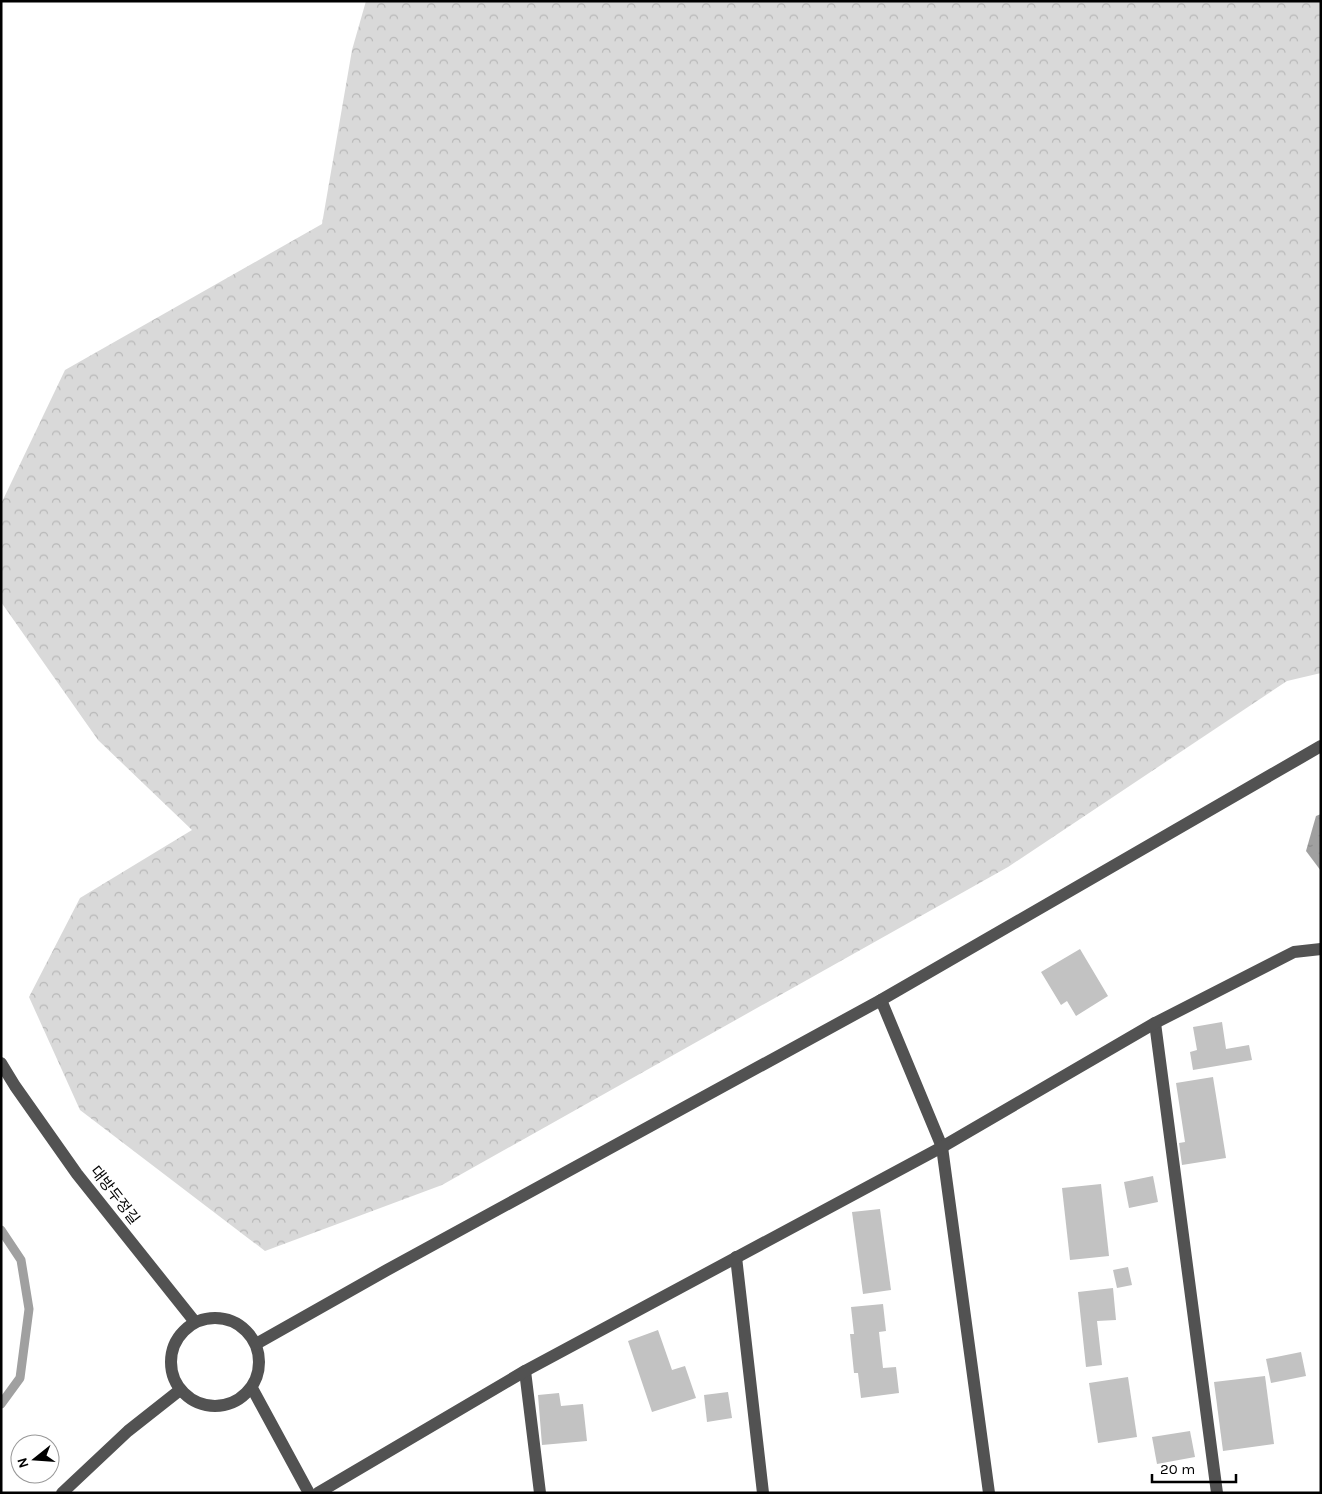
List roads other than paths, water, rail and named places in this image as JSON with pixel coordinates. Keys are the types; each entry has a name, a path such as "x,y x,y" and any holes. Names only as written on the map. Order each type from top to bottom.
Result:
{"street":[{"path":"256,1344 387,1270 881,1000 1321,746"},
{"path":"318,1493 525,1370 942,1146 1156,1022 1294,952 1321,949"},
{"path":"881,1000 942,1146 989,1493"},
{"path":"1156,1022 1217,1493"},
{"name":"대방두정길","path":"1,1063 14,1086 77,1174 195,1322"},
{"path":"736,1257 763,1493"},
{"path":"209,1318 223,1318 237,1323 248,1332 256,1344 260,1359 258,1374 252,1388 243,1398 230,1405 202,1406 190,1400 180,1390 173,1378 170,1365 176,1340 184,1329 195,1322 209,1318"},
{"path":"525,1370 540,1493"},
{"path":"252,1388 309,1493"},
{"path":"62,1493 128,1431 180,1390"}],"water":[{"path":"1321,814 1321,871 1306,851 1316,816"}],"waterway":[{"path":"1,1230 21,1260 29,1309 20,1378 1,1404"}]}
